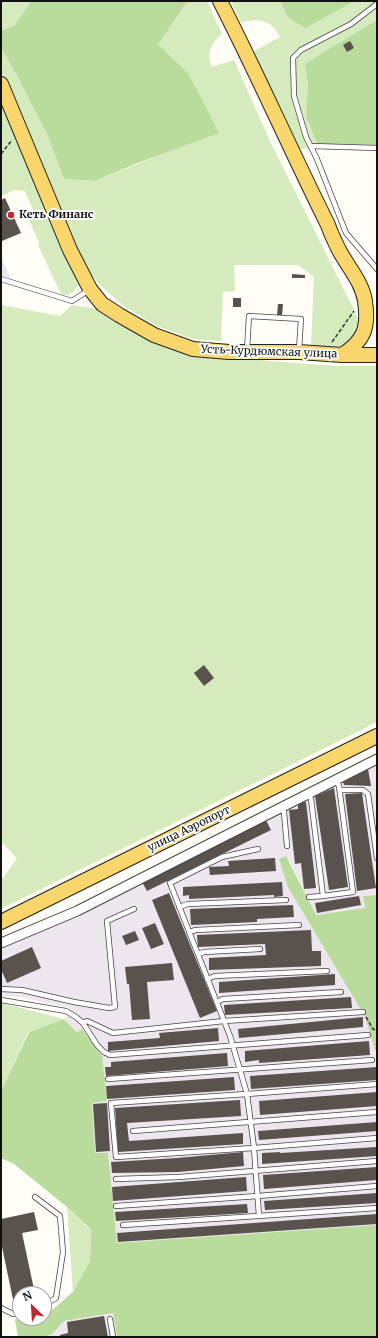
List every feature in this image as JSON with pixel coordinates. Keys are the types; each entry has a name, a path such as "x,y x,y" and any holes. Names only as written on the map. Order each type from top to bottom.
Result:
{"main road":[{"path":"220,1 247,54 340,250 358,282 365,300 366,326 362,337 353,348 342,355"},
{"name":"Усть-Курдюмская улица","path":"1,84 70,250 90,289 102,304 154,335 193,349 229,352 299,352 342,355 377,355"},
{"path":"365,300 377,308"},
{"name":"улица Аэропорт","path":"1,922 377,736"}],"street":[{"path":"1,943 77,911 377,759"}],"lane":[{"path":"377,4 351,24 301,50 293,58 294,96 306,137 346,233 377,269"},
{"path":"311,146 377,148"},
{"path":"1,280 72,301 90,289"},
{"path":"247,352 250,316 301,319 299,352"},
{"path":"309,897 353,892 340,790 336,780"},
{"path":"340,790 363,790 368,794 377,858"},
{"path":"308,794 311,799 323,896"},
{"path":"281,808 284,812 288,846"},
{"path":"258,849 222,857 170,883 224,1021 247,1094 254,1148 259,1216"},
{"path":"180,907 188,904 286,900"},
{"path":"1,989 22,990 74,1002 109,1008 115,1006 107,921 134,909"},
{"path":"189,932 196,930 299,925"},
{"path":"198,954 204,952 260,949"},
{"path":"207,979 215,976 327,971"},
{"path":"217,1002 223,999 342,992"},
{"path":"1,1000 66,1011 83,1023 97,1045 104,1052 110,1055 368,1035"},
{"path":"83,1023 87,1021 113,1033 224,1021 363,1012"},
{"path":"108,1080 372,1060"},
{"path":"377,1084 111,1103 116,1157 377,1138"},
{"path":"133,1131 377,1112"},
{"path":"116,1179 179,1177 377,1161"},
{"path":"116,1206 377,1186"},
{"path":"35,1197 60,1216 63,1252 56,1298 52,1300"},
{"path":"123,1226 377,1208"},
{"path":"1,1308 12,1314"},
{"path":"110,1319 113,1337"}],"path":[{"path":"1,154 13,138"},
{"path":"332,342 354,312"},
{"path":"363,1012 373,1028 377,1031"}],"shaded area":[{"path":"1,257 11,278 1,275"},
{"path":"377,763 377,895 363,896 365,908 316,915 287,856 313,928 365,1017 377,1056 377,1225 117,1243 108,1153 95,1153 92,1103 107,1101 81,1029 78,1032 64,1019 72,1010 67,1007 20,997 1,996 1,947 297,801 368,769"},
{"path":"113,1313 117,1337 52,1337 51,1335 64,1321"}],"green space":[{"path":"1,1 31,1 15,25 1,31"},
{"path":"31,1 188,1 158,44 187,72 219,133 135,164 95,181 64,179 47,134 1,48 1,31 15,25"},
{"path":"188,1 207,1 222,34 212,45 209,57 212,67 234,60 269,139 357,316 359,324 357,336 345,344 335,347 311,346 314,277 298,265 234,265 235,291 223,292 221,341 192,339 157,326 126,308 99,284 86,267 48,187 1,70 1,48 47,134 64,179 95,181 172,150 187,72 158,44"},
{"path":"231,1 280,1 287,16 293,1 377,1 377,125 306,64 308,84 306,117 317,144 297,151 254,51 280,37 273,27 264,21 253,20 241,23"},
{"path":"280,1 355,1 305,28 287,16"},
{"path":"377,20 377,145 317,144 306,116 308,84 305,64"},
{"path":"1,99 27,165 77,280 78,286 68,295 61,294 38,245 39,242 28,218 34,212 25,191 14,190 1,196"},
{"path":"1,305 60,316 72,305 98,309 113,321 150,340 189,355 337,366 377,366 377,722 1,909 1,881 17,858 1,842"},
{"path":"286,856 316,915 365,908 363,896 377,895 377,1056 365,1017 288,887 279,859"},
{"path":"1,1003 64,1019 28,1032 1,1091"},
{"path":"64,1019 77,1032 82,1029 102,1056 107,1101 92,1103 95,1153 108,1153 117,1243 377,1225 377,1337 117,1337 113,1313 64,1321 51,1335 41,1337 18,1337 16,1326 52,1326 52,1310 73,1292 90,1261 91,1230 67,1207 14,1164 1,1158 1,1091 29,1032"},
{"path":"67,1207 91,1231 90,1261 73,1292"}],"building":[{"path":"350,41 354,48 347,52 343,45"},
{"path":"5,198 21,233 2,241 1,200"},
{"path":"292,274 305,275 305,278 292,278"},
{"path":"233,298 241,298 241,307 233,307"},
{"path":"278,304 283,304 282,315 277,315"},
{"path":"204,665 214,678 204,686 194,673"},
{"path":"368,769 371,786 344,785 343,782"},
{"path":"334,788 348,887 329,890 315,796"},
{"path":"362,793 376,888 357,891 345,794"},
{"path":"306,802 316,888 304,889 301,863 295,864 289,810 298,809 298,803"},
{"path":"266,820 271,830 147,891 142,882"},
{"path":"275,858 276,871 210,875 209,867 229,866 228,861"},
{"path":"282,882 283,896 274,897 274,895 189,899 189,895 183,896 183,887"},
{"path":"169,893 217,1011 200,1018 152,900"},
{"path":"359,896 361,905 317,913 315,903"},
{"path":"293,905 294,917 257,919 257,922 191,925 190,909"},
{"path":"155,923 164,944 151,949 142,928"},
{"path":"311,930 312,951 321,951 321,966 209,970 209,958 266,955 265,944 198,947 197,935"},
{"path":"135,931 139,940 126,945 122,936"},
{"path":"32,947 41,968 7,983 1,969 1,961"},
{"path":"172,963 174,980 147,982 150,1019 132,1020 129,984 127,984 125,967"},
{"path":"335,974 335,985 219,993 219,982"},
{"path":"351,997 352,1008 225,1015 224,1005"},
{"path":"363,1017 363,1027 239,1038 238,1029"},
{"path":"218,1028 219,1041 108,1051 108,1042 160,1038 159,1033"},
{"path":"369,1041 370,1055 259,1063 259,1060 245,1062 245,1051"},
{"path":"227,1053 228,1066 106,1076 105,1067 111,1067 111,1062"},
{"path":"377,1067 377,1080 251,1089 250,1076"},
{"path":"234,1077 235,1090 107,1099 106,1086"},
{"path":"377,1092 377,1106 260,1115 259,1101"},
{"path":"240,1100 241,1116 127,1123 129,1141 243,1133 243,1144 118,1152 115,1108"},
{"path":"107,1103 110,1151 96,1152 93,1104"},
{"path":"377,1122 377,1131 259,1140 258,1131"},
{"path":"377,1147 377,1156 262,1164 262,1153"},
{"path":"243,1152 244,1166 178,1172 112,1173 111,1162"},
{"path":"377,1167 377,1180 264,1189 263,1175"},
{"path":"246,1177 247,1191 113,1201 112,1187"},
{"path":"377,1193 377,1203 265,1210 264,1201"},
{"path":"247,1204 248,1213 116,1221 115,1212"},
{"path":"34,1212 38,1230 22,1233 33,1286 12,1286 12,1295 1,1242 1,1219"},
{"path":"377,1214 377,1224 118,1242 117,1233"},
{"path":"104,1316 108,1337 60,1337 60,1335 68,1333 67,1322"}],"place":[{"name":"Кеть Финанс","path":"11,215"}]}
